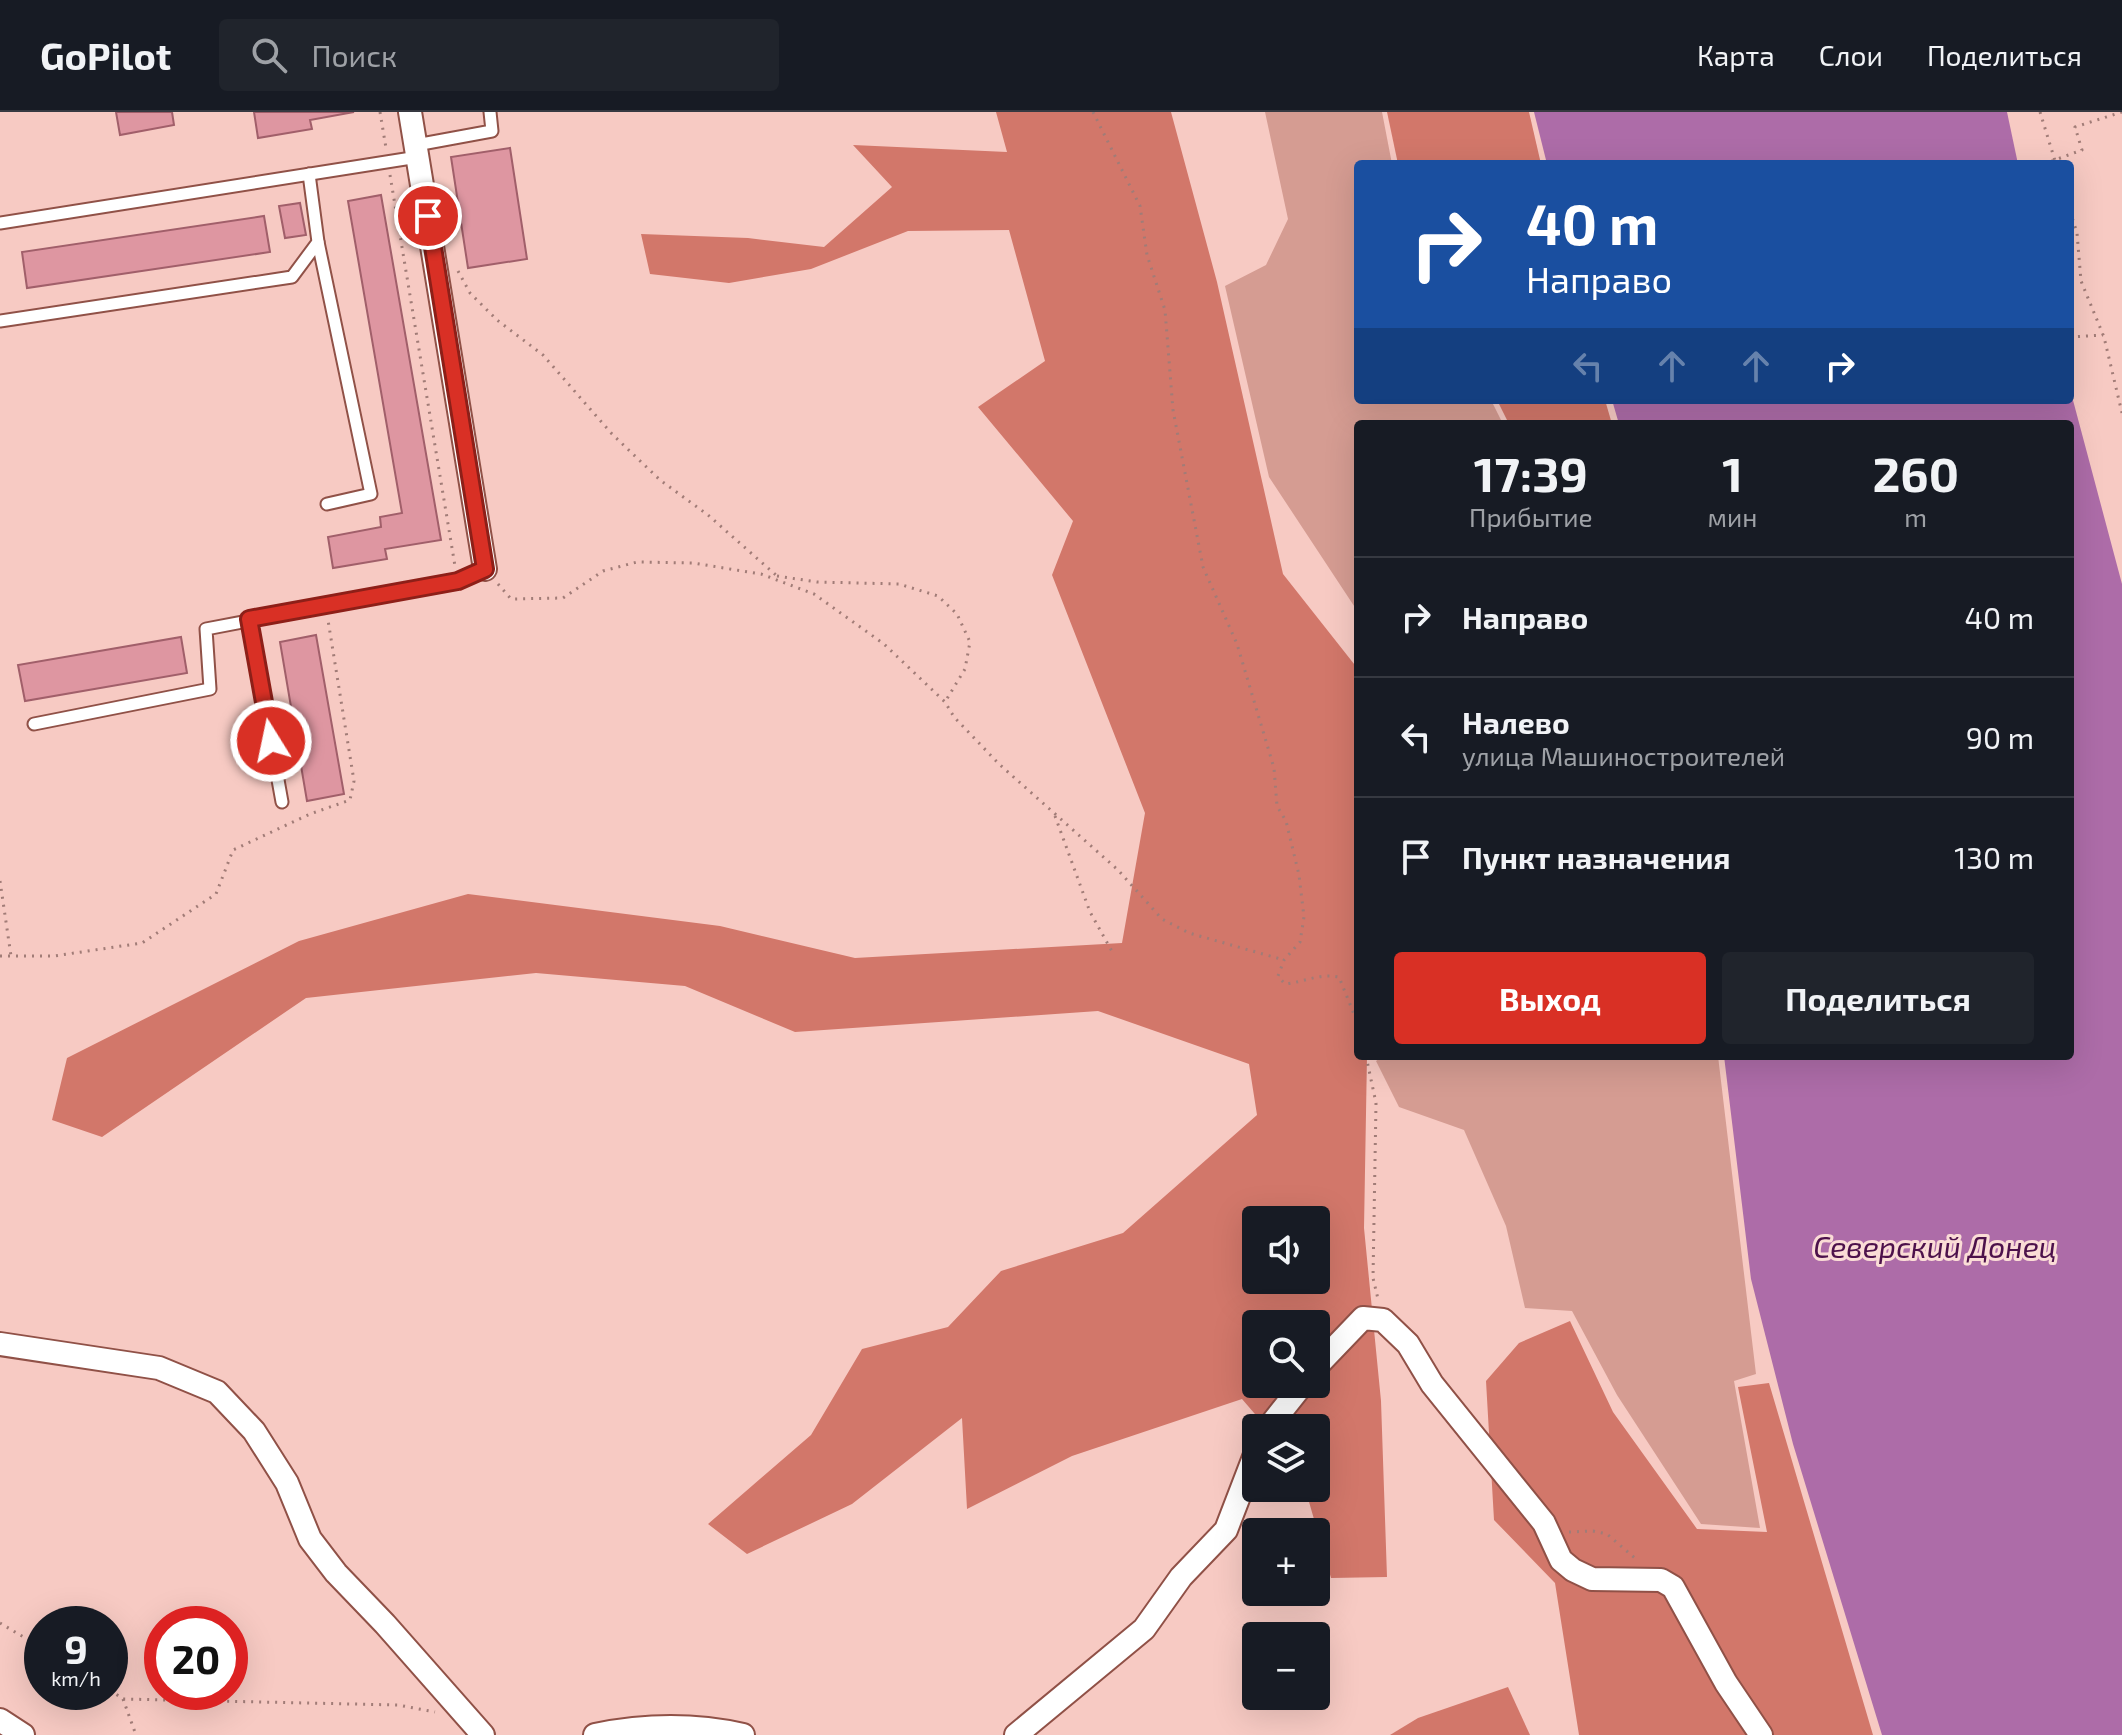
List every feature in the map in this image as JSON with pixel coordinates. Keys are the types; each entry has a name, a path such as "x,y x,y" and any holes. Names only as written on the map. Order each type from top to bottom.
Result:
{"street":[{"path":"410,112 485,569"},
{"path":"1330,1352 1363,1318 1383,1320 1408,1344 1432,1384 1544,1523 1561,1560 1592,1579 1661,1580 1673,1587 1726,1683 1761,1735"},
{"path":"0,1344 159,1368 217,1392 254,1431 287,1483 310,1539 336,1573 475,1727"},
{"path":"1279,1414 1292,1398"},
{"path":"1016,1735 1144,1629 1181,1577 1226,1530 1242,1488"},
{"path":"0,1720 23,1735"},
{"path":"595,1735 637,1726 714,1728 743,1735"}],"lane":[{"path":"0,223 388,162 492,131 490,112"},
{"path":"309,174 318,242 371,494 327,504"},
{"path":"0,321 292,277 318,242"},
{"path":"34,724 210,689 206,629 458,581 485,569"},
{"path":"249,619 282,802"}],"path":[{"path":"380,112 458,581"},
{"path":"1093,112 1140,206 1147,255 1165,310 1173,410 1203,567 1237,644 1274,768 1277,806 1286,821 1296,861 1304,917 1300,942 1284,960 1278,976 1285,984 1302,983 1322,974 1339,977 1354,1014"},
{"path":"2040,112 2054,160"},
{"path":"2060,160 2082,150 2075,127 2122,112"},
{"path":"2074,224 2081,281 2103,335 2122,413"},
{"path":"454,263 470,293 497,320 543,355 612,434 660,480 708,515 777,576"},
{"path":"2074,337 2103,335"},
{"path":"485,569 511,599 563,598 603,571 637,562 693,563 817,582 899,584 938,596 957,614 970,642 965,669 945,702"},
{"path":"761,574 814,594 884,644 945,702 954,717 999,764 1118,870 1162,919 1189,933 1284,960"},
{"path":"0,956 54,956 142,943 216,894 233,850 310,814 350,800 354,781 326,606"},
{"path":"1054,812 1090,912 1114,955"},
{"path":"0,881 11,956"},
{"path":"1367,1060 1376,1103 1373,1278 1383,1320"},
{"path":"1544,1523 1557,1530 1607,1534 1624,1553 1644,1563"},
{"path":"0,1623 24,1637"},
{"path":"128,1699 398,1705 475,1727"},
{"path":"127,1710 136,1735"}],"shaded area":[{"path":"996,112 1171,112 1217,282 1283,574 1354,664 1354,1060 1367,1060 1364,1228 1381,1401 1387,1577 1331,1578 1330,1518 1314,1518 1309,1502 1330,1502 1330,1414 1255,1414 1242,1399 1072,1456 967,1509 962,1418 852,1504 747,1554 708,1524 811,1435 862,1349 948,1327 1001,1271 1123,1233 1257,1115 1249,1064 1098,1011 795,1032 685,986 536,973 306,998 102,1137 52,1120 67,1058 299,941 468,894 720,926 855,958 1122,943 1145,813 1052,575 1073,521 978,407 1045,361 1009,230 908,231 811,269 729,283 650,274 641,234 748,238 824,247 892,187 853,145 1007,152"},
{"path":"1265,112 1382,112 1391,160 1354,160 1354,404 1493,404 1501,420 1354,420 1354,606 1269,477 1225,286 1266,265 1288,219"},
{"path":"1387,112 1529,112 1540,160 1397,160"},
{"path":"1499,404 1606,404 1611,420 1507,420"},
{"path":"1718,1060 1756,1374 1734,1381 1760,1528 1701,1524 1617,1395 1572,1311 1525,1308 1506,1226 1464,1130 1399,1107 1376,1061"},
{"path":"1570,1321 1613,1412 1697,1529 1767,1532 1738,1387 1769,1383 1873,1735 1579,1735 1555,1583 1494,1520 1486,1381 1519,1343"},
{"path":"1508,1687 1530,1735 1390,1735 1418,1718"}],"water":[{"path":"1534,112 2007,112 2017,160 1546,160"},
{"name":"Северский Донец","path":"1613,404 2074,404 2122,584 2122,1735 1882,1735 1793,1444 1751,1279 1724,1060 2074,1060 2074,420 1618,420"}],"building":[{"path":"116,112 172,112 174,125 120,135"},
{"path":"254,112 354,112 310,120 312,129 258,138"},
{"path":"510,148 527,259 468,268 451,157"},
{"path":"381,195 441,540 385,549 387,559 333,568 328,537 381,527 380,517 402,513 348,201"},
{"path":"300,203 306,235 285,238 279,206"},
{"path":"264,216 270,252 27,288 22,252"},
{"path":"316,635 344,794 307,801 280,642"},
{"path":"181,637 187,673 25,701 18,665"}],"route":[{"path":"271,741 249,619 458,581 485,569 428,216"}]}
